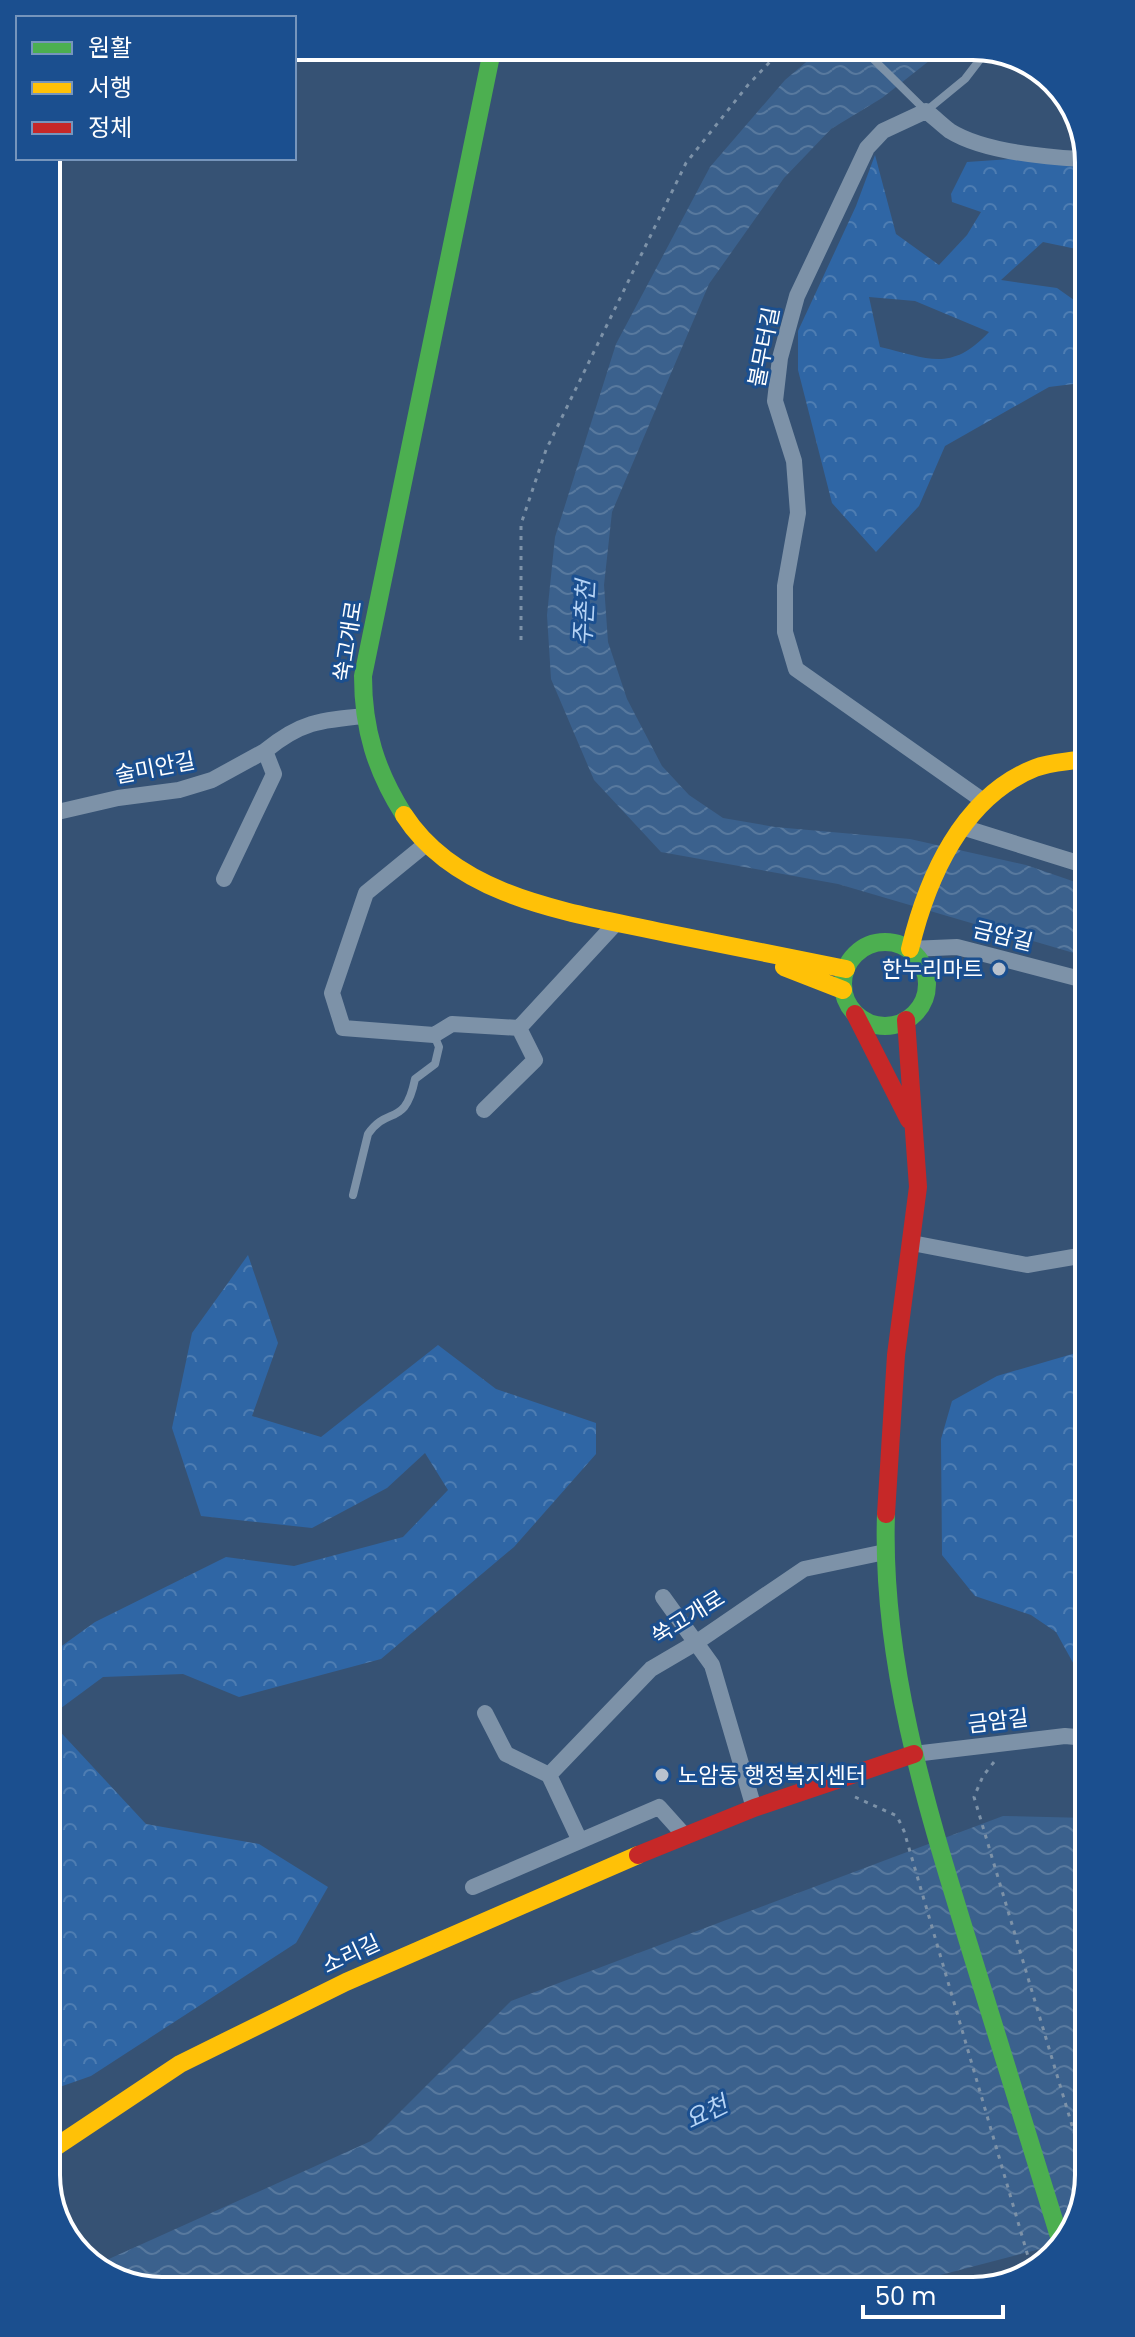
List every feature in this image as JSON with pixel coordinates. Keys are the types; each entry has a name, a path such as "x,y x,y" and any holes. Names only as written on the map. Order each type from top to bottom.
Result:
{"main road":[{"name":"쑥고개로","path":"490,60 363,676 370,753 397,806 426,844 471,877 500,891 616,923 846,969"},
{"path":"910,949 916,921 960,831 982,800 1035,767 1075,760"},
{"path":"855,1014 880,1025 906,1020 924,1000 926,973 910,949 897,943 869,944 857,952 846,969 843,990 855,1014 915,1131"},
{"path":"730,946 843,990"},
{"path":"906,1020 918,1187 896,1355 885,1552 892,1642 926,1805 1058,2232"},
{"name":"소리길","path":"60,2144 180,2064 346,1982 754,1808 914,1754"}],"street":[{"path":"922,106 952,132 990,145 1044,157 1075,159"},
{"name":"불무터길","path":"922,106 883,131 867,148 797,296 780,358 775,401 794,461 798,513 785,586 785,632 796,669 982,800"},
{"name":"술미안길","path":"60,811 118,798 179,790 212,780 265,751 291,730 316,721 365,716"},
{"path":"224,879 274,774 265,751"},
{"path":"960,831 1075,863"},
{"path":"426,844 366,893 332,993 343,1028 434,1035 452,1024 519,1028"},
{"path":"519,1028 616,923"},
{"name":"금암길","path":"910,949 957,947 1075,978"},
{"path":"484,1110 535,1060 519,1028"},
{"path":"912,1243 1027,1265 1075,1257"},
{"name":"쑥고개로","path":"549,1775 651,1669 697,1642 804,1569 885,1552"},
{"path":"663,1597 712,1665 754,1808"},
{"path":"485,1713 506,1754 549,1775 580,1841"},
{"name":"금암길","path":"914,1754 1012,1741 1075,1738"},
{"path":"473,1887 659,1807 685,1836"}],"lane":[{"path":"874,60 922,106 965,79 980,60"},
{"path":"353,1195 368,1134 374,1126 403,1112 411,1102 415,1079 435,1064 439,1047 434,1035"}],"path":[{"path":"521,640 521,524 546,450 686,163 772,60"},
{"path":"1012,1741 983,1776 974,1797 1075,2135"},
{"path":"855,1796 897,1816 904,1831 1029,2260"}],"green space":[{"path":"1074,154 1075,249 1043,242 1001,280 1057,288 1075,301 1075,384 1049,387 945,446 919,506 876,552 832,503 798,370 798,331 856,206 875,155 896,234 939,265 967,235 981,212 952,202 951,194 967,162","holes":["869,297 915,301 989,332 975,345 950,358 926,358 880,347"]},
{"path":"248,1255 278,1343 252,1416 321,1437 438,1345 496,1389 596,1423 596,1454 514,1547 381,1659 239,1697 183,1674 103,1677 60,1709 60,1647 95,1622 226,1557 294,1566 403,1537 448,1490 425,1453 387,1488 312,1528 201,1516 172,1428 192,1333"},
{"path":"1075,1353 1075,1666 1056,1632 1031,1615 975,1596 942,1555 941,1439 952,1401 997,1376"},
{"path":"60,1732 146,1824 259,1844 328,1887 296,1943 91,2076 60,2087"}],"water":[{"name":"주촌천","path":"809,60 930,60 882,98 831,129 784,178 709,284 612,512 604,585 608,642 627,699 662,766 689,795 723,818 775,827 910,839 1026,865 1075,882 1075,953 838,884 661,852 594,780 551,679 547,615 555,537 616,344 710,167 785,80"},
{"name":"요천","path":"1003,1816 1075,1818 1075,2176 1070,2208 1058,2232 1043,2248 933,2277 155,2277 123,2269 106,2260 371,2141 511,2001"}],"traffic: fast":[{"path":"404,815 373,749 365,714 363,676 490,60"},
{"path":"885,942 901,945 915,954 924,968 927,984 924,1000 915,1014 901,1023 885,1026 869,1023 855,1014 846,1000 843,984 846,968 855,954 869,945 885,942"},
{"path":"886,1514 886,1569 891,1624 910,1732 953,1892 1058,2232"}],"traffic: slow":[{"path":"910,949 926,895 938,868 968,819 1009,781 1041,766 1075,760"},
{"path":"404,815 427,844 455,866 487,884 522,898 595,918 846,969"},
{"path":"784,967 843,990"},
{"path":"60,2144 180,2064 346,1982 638,1855"}],"traffic: jam":[{"path":"855,1014 909,1120"},
{"path":"886,1514 896,1355 918,1187 906,1020"},
{"path":"638,1855 754,1808 914,1754"}],"place":[{"name":"한누리마트","path":"999,969"},
{"name":"노암동 행정복지센터","path":"662,1775"}]}
